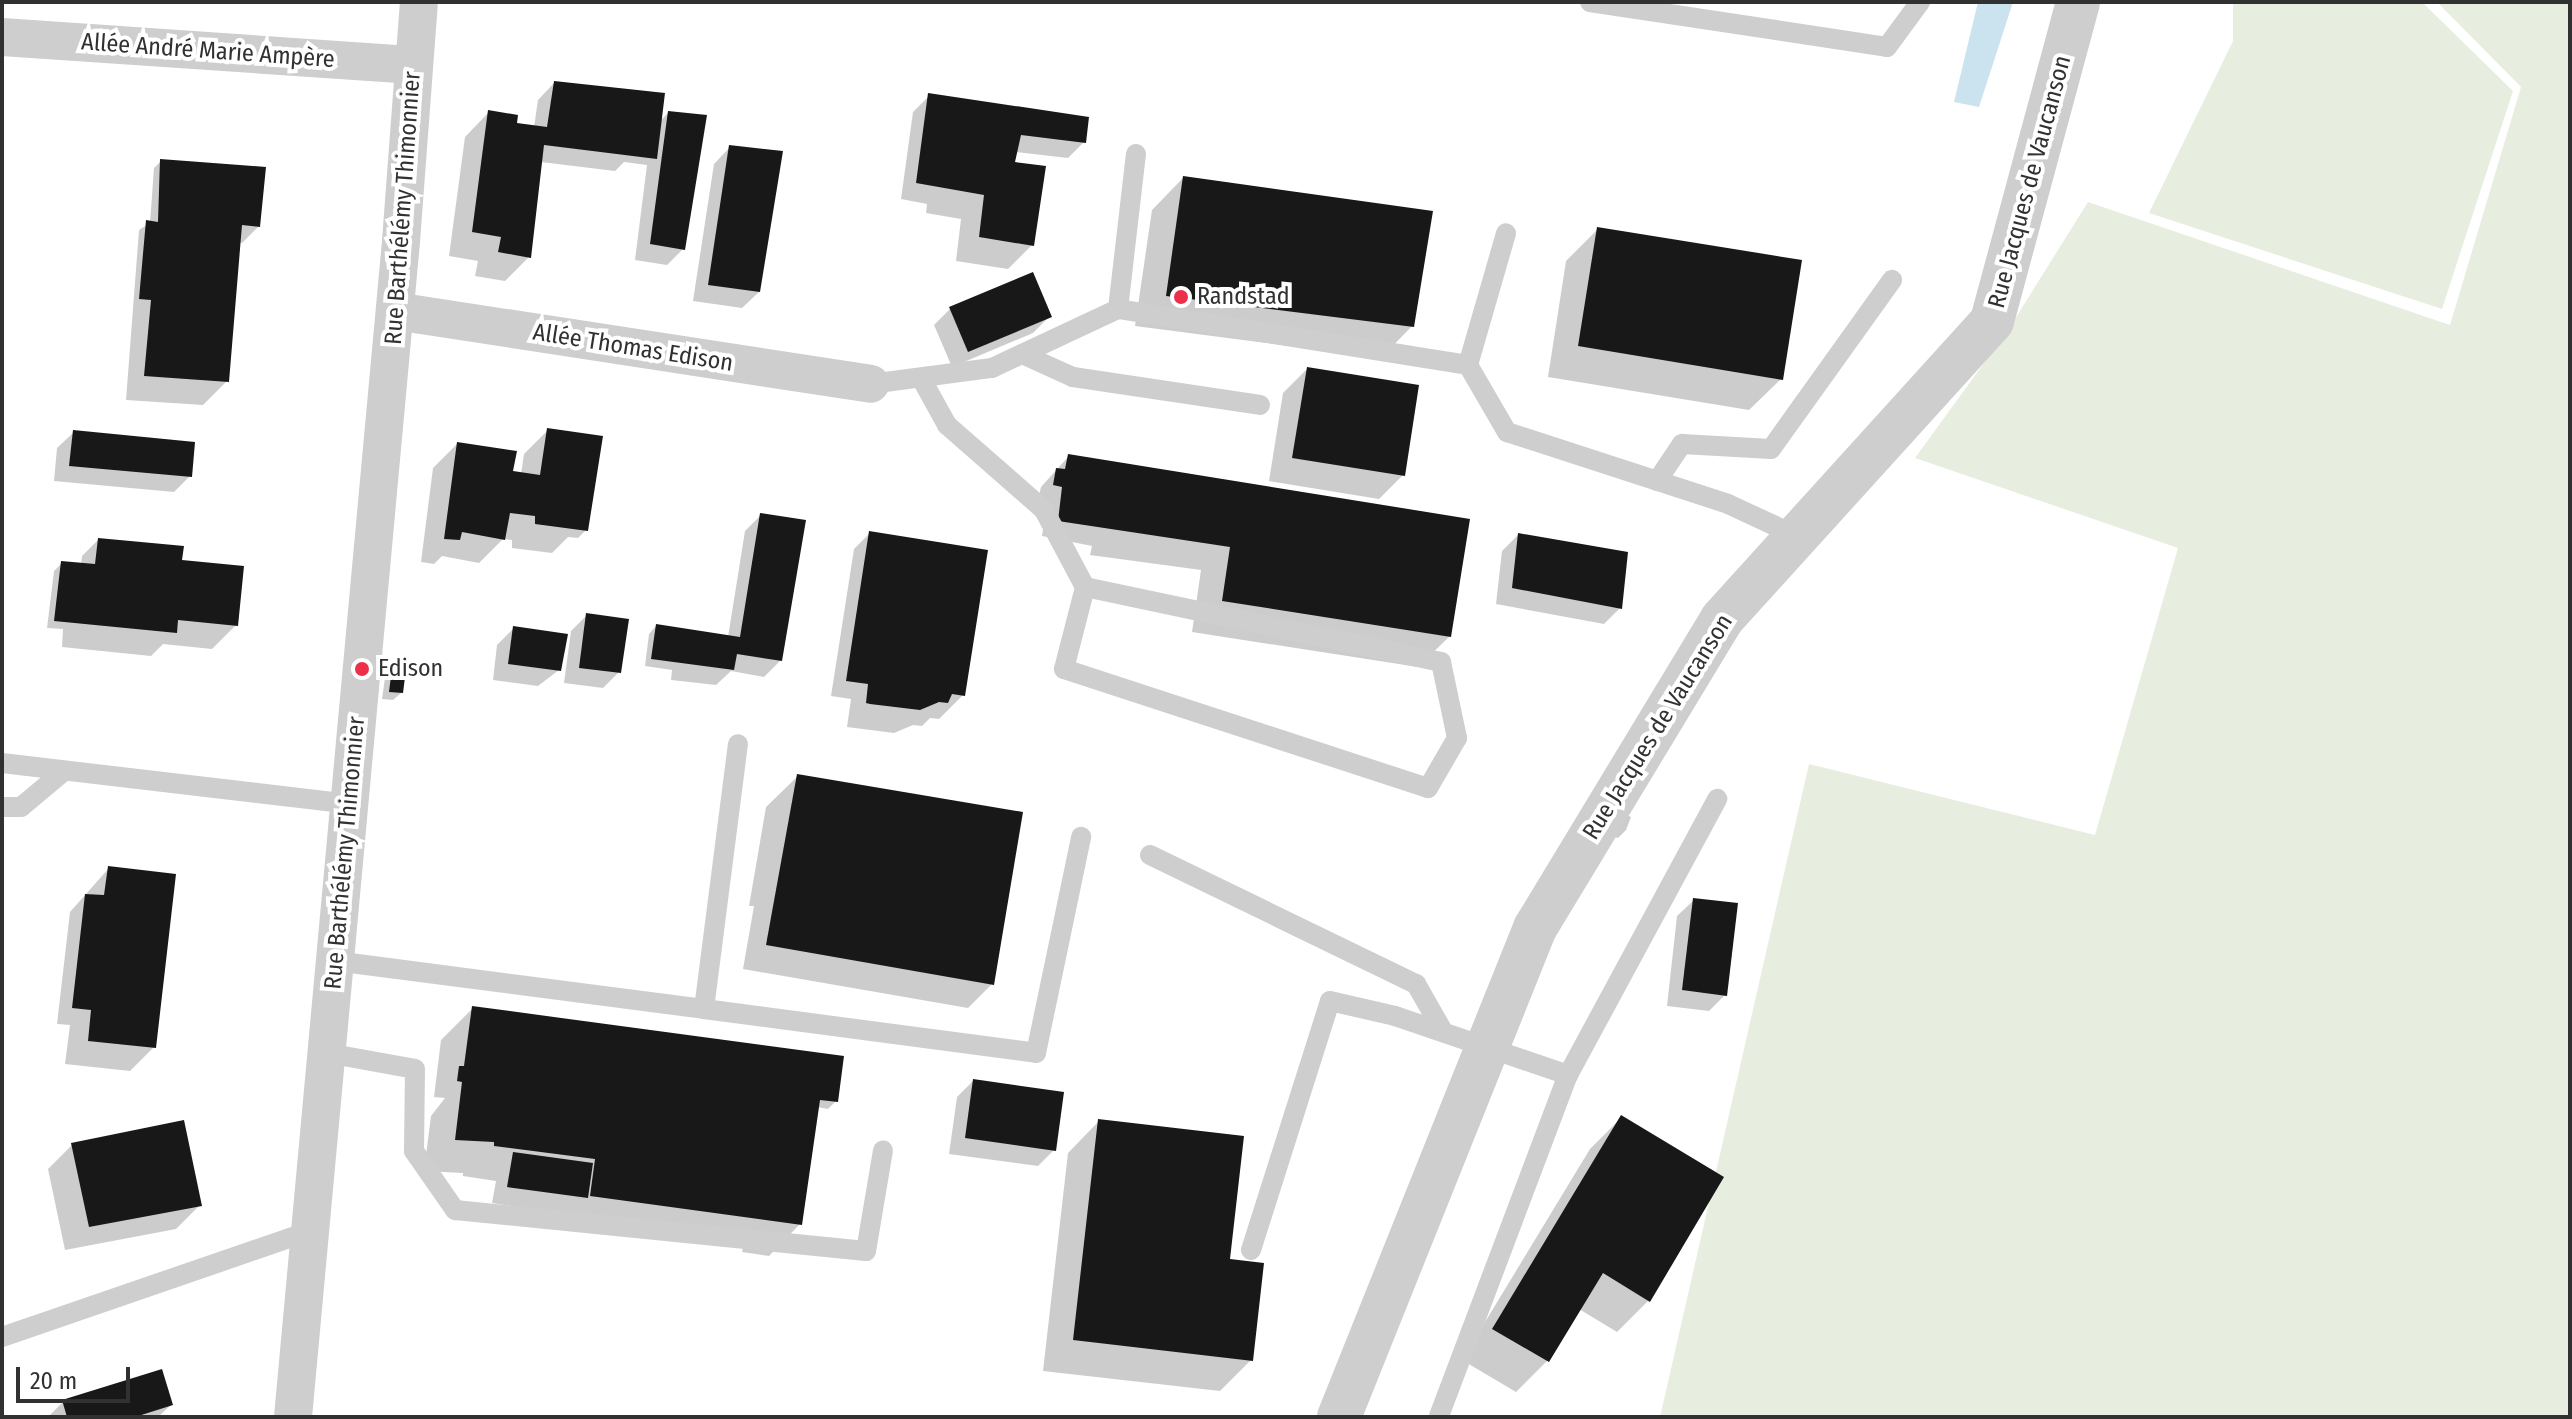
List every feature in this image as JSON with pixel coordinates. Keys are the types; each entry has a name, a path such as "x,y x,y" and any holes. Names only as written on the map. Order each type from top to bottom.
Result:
{"street":[{"name":"Rue Barthélémy Thimonnier","path":"293,1417 395,311 419,2"},
{"name":"Rue Jacques de Vaucanson","path":"1339,1417 1535,928 1722,619 1992,321 2078,2"},
{"name":"Allée André Marie Ampère","path":"2,37 414,65"},
{"name":"Allée Thomas Edison","path":"395,311 870,384"}],"lane":[{"path":"1590,2 1887,47 1920,2"},
{"path":"1118,309 1136,154"},
{"path":"1506,233 1468,365 1507,432 1728,504 1797,536"},
{"path":"1657,481 1682,444 1771,449 1892,280"},
{"path":"870,384 992,368 1118,309 1468,365"},
{"path":"1022,354 1073,377 1260,405"},
{"path":"921,378 947,425 1044,510 1085,587 1064,669 1428,788 1457,738 1441,662 1085,587"},
{"path":"704,1009 738,744"},
{"path":"2,763 350,804"},
{"path":"2,807 21,807 64,771"},
{"path":"1439,1416 1568,1075 1717,799"},
{"path":"335,961 1036,1053 1081,837"},
{"path":"1150,855 1416,984 1444,1033"},
{"path":"1251,1250 1330,1001 1395,1016 1568,1075"},
{"path":"327,1053 415,1069 414,1151 455,1210 866,1251 883,1150"},
{"path":"2,1337 310,1231"}],"green space":[{"path":"2233,2 2422,2 2513,91 2442,309 2149,213 2233,41"},
{"path":"2437,2 2570,2 2570,1417 1660,1417 1809,764 2095,835 2178,548 1915,458 2008,330 2088,202 2450,325 2521,87"}],"water":[{"path":"1978,2 2013,2 1979,107 1954,102"}],"building":[{"path":"554,81 665,93 657,159 544,145 531,258 498,252 501,237 472,232 488,110 518,115 517,123 547,127"},
{"path":"928,93 1089,117 1086,143 1021,135 1015,162 1046,166 1034,246 979,237 984,195 916,183"},
{"path":"668,111 707,115 685,250 650,244"},
{"path":"729,145 783,151 760,292 708,285"},
{"path":"160,159 266,167 260,227 242,225 229,382 144,376 151,300 139,299 146,220 158,222"},
{"path":"1183,176 1433,211 1414,327 1166,296"},
{"path":"1597,227 1802,260 1783,380 1578,346"},
{"path":"1033,272 1052,317 968,352 949,307"},
{"path":"1307,367 1419,385 1405,476 1292,458"},
{"path":"547,428 603,436 588,531 535,524 535,516 510,513 505,540 462,532 460,540 444,539 457,442 517,451 513,471 540,475"},
{"path":"73,430 195,442 192,477 69,466"},
{"path":"1068,454 1470,519 1451,637 1222,601 1230,547 1058,521 1062,487 1053,485 1056,468 1065,469"},
{"path":"760,513 806,520 782,661 737,654 734,670 651,659 656,624 740,637"},
{"path":"869,531 988,550 965,696 952,694 948,703 939,702 920,710 870,704 866,703 868,684 846,681"},
{"path":"1518,533 1628,552 1622,609 1512,588"},
{"path":"98,538 184,546 182,560 244,566 238,626 178,620 177,633 54,621 61,561 95,564"},
{"path":"586,613 629,619 621,673 579,668"},
{"path":"513,626 568,634 561,671 508,664"},
{"path":"392,668 406,669 403,693 389,692"},
{"path":"797,774 1023,812 994,985 766,945"},
{"path":"108,866 176,874 156,1048 88,1041 91,1010 72,1008 85,894 104,895"},
{"path":"1693,898 1738,903 1727,996 1682,990"},
{"path":"472,1006 844,1056 838,1102 820,1100 802,1225 590,1196 595,1159 494,1146 494,1142 455,1140 462,1082 457,1081 459,1066 464,1066"},
{"path":"973,1079 1064,1092 1056,1151 965,1138"},
{"path":"1621,1115 1724,1177 1650,1302 1603,1273 1549,1362 1492,1329"},
{"path":"1098,1119 1244,1136 1230,1259 1264,1263 1253,1361 1073,1340"},
{"path":"184,1120 202,1206 89,1227 71,1143"},
{"path":"513,1152 593,1163 588,1198 507,1187"},
{"path":"162,1369 173,1405 135,1417 67,1417 62,1400"}],"place":[{"name":"Randstad","path":"1181,297"},
{"name":"Edison","path":"362,669"}]}
